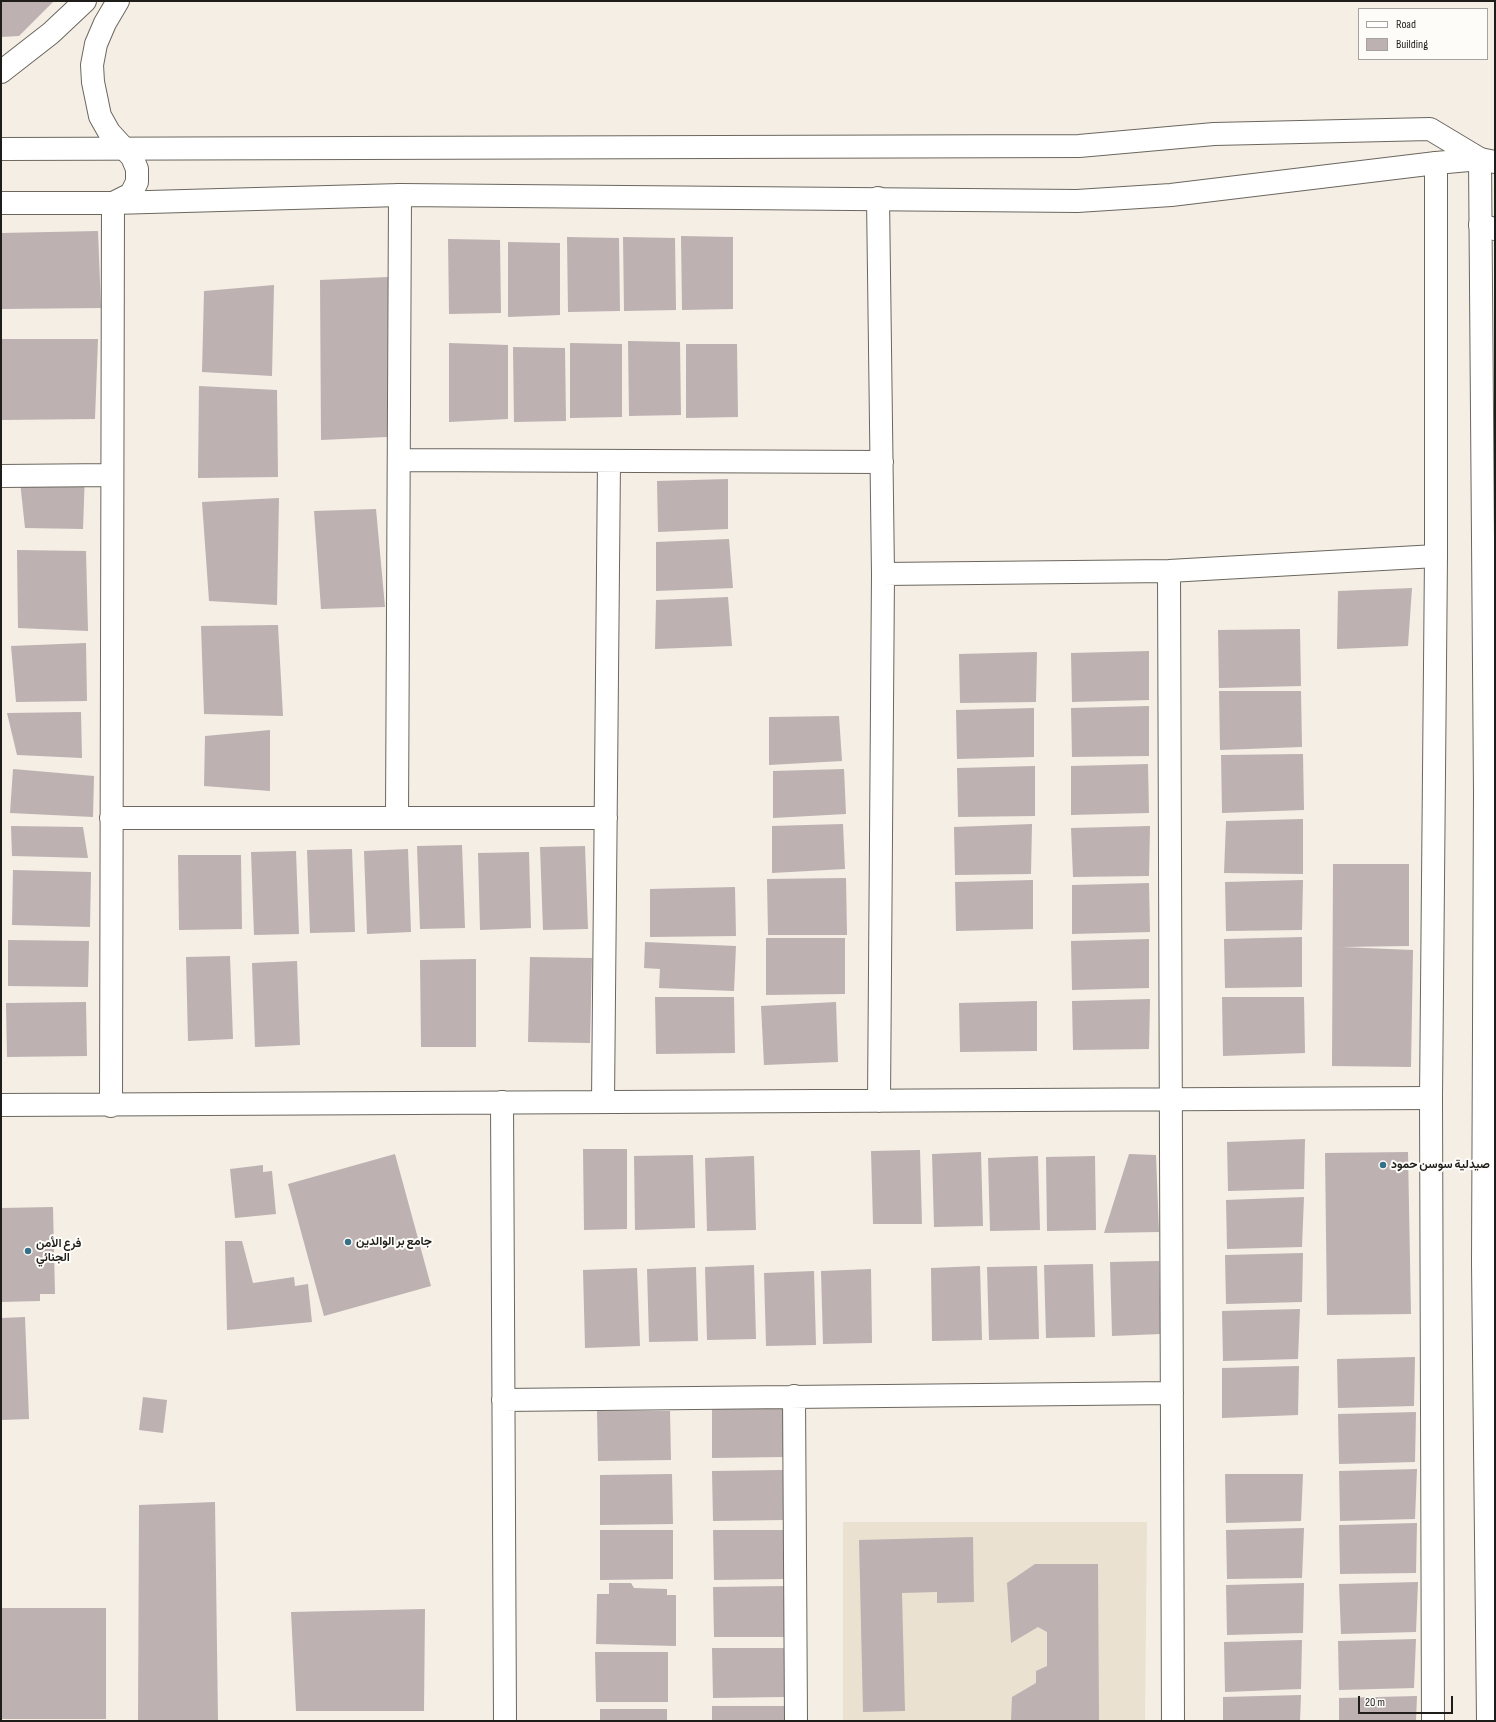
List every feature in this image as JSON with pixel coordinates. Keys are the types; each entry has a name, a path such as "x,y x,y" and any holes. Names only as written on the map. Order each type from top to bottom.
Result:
{"street":[{"path":"1,72 51,33 85,1"},
{"path":"112,204 131,194 137,182 137,168 132,157 122,148 109,132 100,116 92,82 92,65 96,44 105,23 118,1"},
{"path":"1,149 1079,146 1214,134 1430,129 1487,160"},
{"path":"1,203 112,204 400,195 878,198 1077,201 1171,196 1436,163 1487,160"},
{"path":"1487,160 1488,227 1482,1262 1488,1721"},
{"path":"1433,1721 1431,1098 1436,556 1436,163"},
{"path":"397,817 400,195"},
{"path":"878,198 883,574 879,1101"},
{"path":"111,1106 112,204"},
{"path":"399,460 882,462"},
{"path":"603,1102 609,461"},
{"path":"1,476 112,475"},
{"path":"883,574 1169,571 1436,556"},
{"path":"1169,571 1173,1721"},
{"path":"111,818 606,818"},
{"path":"1,1105 111,1106 502,1102 1431,1098"},
{"path":"502,1102 505,1721"},
{"path":"503,1400 794,1396 1172,1394"},
{"path":"794,1396 796,1721"}],"shaded area":[{"path":"843,1522 1147,1522 1145,1721 843,1721"}],"building":[{"path":"1,1 54,1 19,36 1,37"},
{"path":"98,231 101,308 1,309 1,233"},
{"path":"681,236 733,237 733,309 682,310"},
{"path":"567,237 619,238 620,311 568,312"},
{"path":"623,237 675,238 676,310 624,311"},
{"path":"448,239 500,240 501,313 449,314"},
{"path":"508,242 560,243 560,315 508,317"},
{"path":"388,277 387,437 321,440 320,280"},
{"path":"274,285 272,376 202,372 204,291"},
{"path":"1,339 98,339 95,419 1,420"},
{"path":"628,341 680,342 681,415 629,416"},
{"path":"449,343 508,345 508,419 449,422"},
{"path":"570,343 622,344 622,417 570,418"},
{"path":"686,344 737,344 738,417 686,418"},
{"path":"513,347 565,348 566,421 514,422"},
{"path":"199,386 277,390 278,477 198,478"},
{"path":"19,472 85,473 83,529 25,528"},
{"path":"728,479 728,529 658,532 657,481"},
{"path":"279,498 277,605 209,601 202,502"},
{"path":"376,509 385,607 321,609 314,511"},
{"path":"729,539 733,588 656,591 656,542"},
{"path":"17,550 86,551 88,631 18,628"},
{"path":"1412,588 1408,646 1337,649 1338,591"},
{"path":"728,597 732,646 655,649 656,600"},
{"path":"278,625 283,716 204,714 201,626"},
{"path":"1300,629 1301,686 1219,688 1218,630"},
{"path":"86,643 87,701 16,702 11,646"},
{"path":"1149,651 1149,700 1072,702 1071,653"},
{"path":"1037,652 1036,702 960,703 959,654"},
{"path":"1219,691 1301,691 1302,747 1220,750"},
{"path":"1149,706 1149,756 1072,757 1071,708"},
{"path":"1034,708 1034,757 957,759 956,710"},
{"path":"81,712 82,758 17,755 7,713"},
{"path":"839,716 842,761 769,765 769,717"},
{"path":"270,730 270,791 204,786 205,736"},
{"path":"1303,754 1304,810 1222,813 1221,755"},
{"path":"1148,764 1149,813 1071,815 1071,766"},
{"path":"1035,766 1035,816 958,817 957,768"},
{"path":"13,769 94,776 93,817 10,813"},
{"path":"844,769 846,814 773,818 773,771"},
{"path":"1303,819 1303,874 1224,873 1226,821"},
{"path":"843,824 845,869 772,873 772,826"},
{"path":"1032,824 1031,874 955,875 954,827"},
{"path":"11,826 83,827 88,858 12,856"},
{"path":"1150,826 1149,876 1073,877 1071,828"},
{"path":"462,845 465,928 420,929 417,846"},
{"path":"585,846 588,929 543,930 540,847"},
{"path":"352,849 355,932 310,933 307,850"},
{"path":"408,849 411,932 367,934 364,851"},
{"path":"296,851 299,934 254,935 251,852"},
{"path":"529,852 531,928 480,930 478,853"},
{"path":"178,855 241,855 242,929 179,930"},
{"path":"1333,864 1409,864 1409,946 1341,947 1413,950 1411,1067 1332,1066"},
{"path":"13,870 91,872 90,927 12,925"},
{"path":"846,878 847,935 768,935 767,879"},
{"path":"1033,880 1033,929 956,931 955,882"},
{"path":"1303,880 1302,930 1226,931 1225,882"},
{"path":"1149,883 1150,932 1072,934 1072,885"},
{"path":"735,887 736,936 650,937 650,889"},
{"path":"1302,937 1302,987 1225,988 1224,939"},
{"path":"766,938 845,938 845,994 766,995"},
{"path":"1149,939 1149,988 1072,990 1071,941"},
{"path":"8,940 89,941 88,987 8,986"},
{"path":"645,942 736,946 734,991 659,988 660,969 644,968"},
{"path":"230,956 233,1039 188,1041 186,957"},
{"path":"530,957 592,958 590,1043 528,1042"},
{"path":"476,959 476,1047 421,1047 420,960"},
{"path":"297,961 300,1045 255,1047 252,963"},
{"path":"655,997 734,997 735,1053 656,1054"},
{"path":"1222,997 1304,997 1305,1053 1223,1056"},
{"path":"1150,999 1149,1049 1073,1050 1072,1001"},
{"path":"1037,1001 1037,1051 960,1052 959,1003"},
{"path":"86,1002 87,1056 7,1057 6,1003"},
{"path":"836,1002 838,1062 764,1065 761,1006"},
{"path":"1305,1139 1304,1189 1228,1191 1227,1142"},
{"path":"583,1149 627,1149 627,1229 584,1230"},
{"path":"920,1150 922,1224 873,1224 871,1151"},
{"path":"981,1152 983,1226 934,1227 932,1154"},
{"path":"1408,1152 1411,1314 1327,1315 1325,1153"},
{"path":"395,1154 431,1286 324,1316 288,1184"},
{"path":"1129,1154 1156,1155 1159,1232 1104,1233"},
{"path":"693,1155 695,1228 635,1230 634,1156"},
{"path":"754,1156 756,1230 707,1231 705,1158"},
{"path":"1038,1156 1040,1230 990,1231 988,1158"},
{"path":"1095,1156 1096,1230 1047,1231 1046,1157"},
{"path":"263,1165 263,1172 272,1171 276,1214 235,1218 230,1169"},
{"path":"1304,1197 1302,1247 1227,1249 1226,1200"},
{"name":"فرع الأمن الجنائي","path":"53,1207 55,1294 40,1294 40,1301 1,1302 1,1208"},
{"path":"225,1241 242,1241 253,1283 294,1277 295,1286 308,1284 312,1322 227,1330"},
{"path":"1303,1253 1302,1302 1226,1304 1225,1255"},
{"path":"1159,1261 1161,1334 1112,1336 1110,1262"},
{"path":"1093,1264 1095,1337 1046,1338 1044,1265"},
{"path":"754,1265 756,1339 707,1340 705,1267"},
{"path":"980,1266 982,1340 932,1341 931,1268"},
{"path":"1037,1266 1039,1339 989,1340 987,1267"},
{"path":"696,1267 698,1341 649,1342 647,1269"},
{"path":"637,1268 640,1346 585,1348 583,1270"},
{"path":"871,1269 872,1343 823,1344 821,1271"},
{"path":"814,1271 816,1345 766,1346 764,1273"},
{"path":"1300,1309 1298,1359 1223,1361 1222,1311"},
{"path":"25,1317 29,1419 1,1420 1,1318"},
{"path":"1415,1357 1414,1406 1338,1408 1337,1359"},
{"path":"1299,1366 1298,1415 1222,1418 1222,1368"},
{"path":"143,1397 167,1400 163,1433 139,1430"},
{"path":"712,1408 784,1408 785,1457 712,1458"},
{"path":"597,1411 670,1411 671,1460 598,1461"},
{"path":"1416,1412 1415,1462 1339,1464 1338,1414"},
{"path":"1417,1469 1415,1519 1340,1521 1339,1471"},
{"path":"784,1470 785,1520 713,1521 712,1471"},
{"path":"672,1474 673,1524 600,1525 600,1475"},
{"path":"1225,1474 1303,1474 1301,1521 1226,1523"},
{"path":"215,1502 218,1721 138,1721 139,1505"},
{"path":"1417,1523 1416,1573 1340,1574 1339,1525"},
{"path":"1304,1528 1302,1578 1227,1579 1226,1530"},
{"path":"600,1530 673,1530 673,1579 600,1580"},
{"path":"713,1530 786,1530 786,1579 714,1580"},
{"path":"973,1537 974,1602 937,1603 937,1592 902,1593 905,1711 863,1712 859,1540"},
{"path":"1035,1564 1098,1564 1099,1721 1011,1721 1012,1697 1036,1683 1036,1671 1047,1666 1047,1632 1038,1627 1011,1643 1007,1583"},
{"path":"1418,1582 1416,1632 1341,1634 1339,1584"},
{"path":"609,1583 631,1583 634,1588 667,1589 667,1595 676,1595 676,1646 596,1644 597,1594 609,1594"},
{"path":"1304,1583 1303,1633 1227,1635 1226,1585"},
{"path":"786,1586 786,1637 714,1637 713,1587"},
{"path":"1,1608 106,1608 106,1719 1,1719"},
{"path":"425,1609 424,1711 296,1711 291,1612"},
{"path":"1416,1639 1414,1688 1339,1690 1338,1641"},
{"path":"1302,1640 1301,1689 1225,1692 1224,1642"},
{"path":"712,1648 785,1648 785,1697 713,1698"},
{"path":"595,1652 668,1652 668,1702 596,1702"},
{"path":"1301,1695 1300,1721 1223,1721 1223,1697"},
{"path":"1417,1696 1416,1721 1339,1721 1339,1698"},
{"path":"712,1706 784,1706 784,1721 712,1721"},
{"path":"600,1709 667,1709 667,1721 600,1721"}],"place":[{"name":"صيدلية سوسن حمود","path":"1383,1165"},
{"name":"جامع بر الوالدين","path":"348,1242"},
{"name":"فرع الأمن الجنائي","path":"28,1251"}]}
